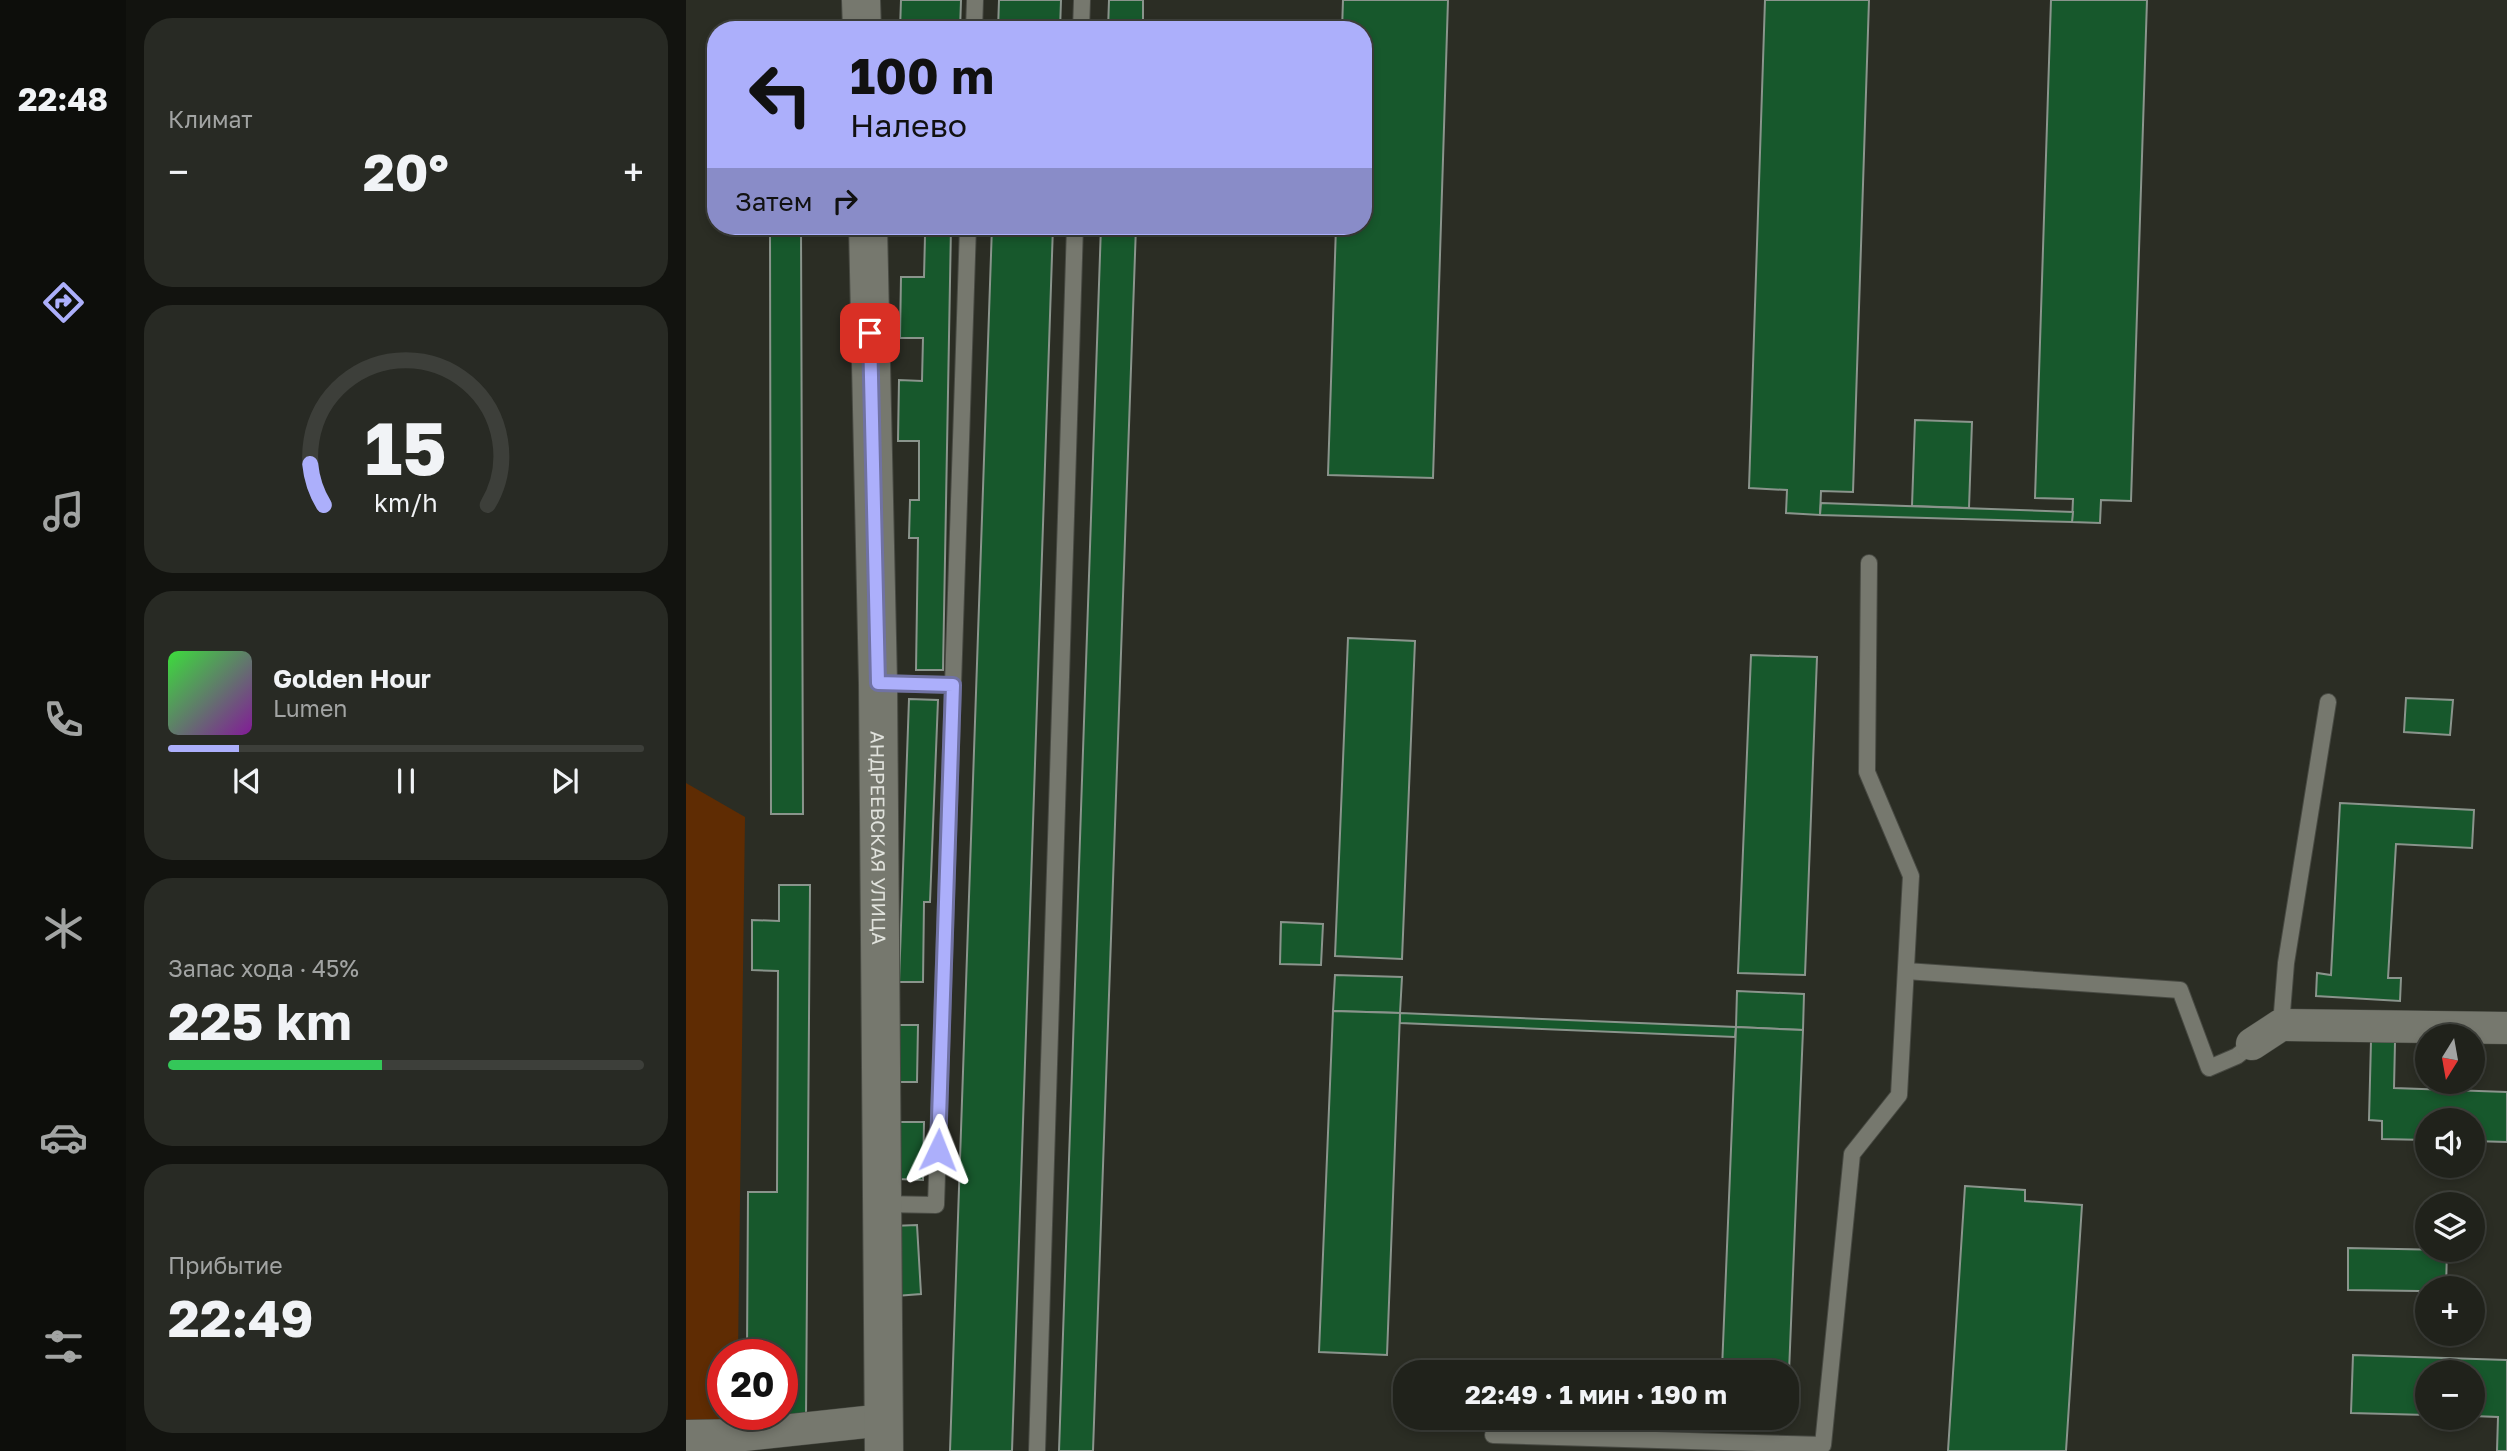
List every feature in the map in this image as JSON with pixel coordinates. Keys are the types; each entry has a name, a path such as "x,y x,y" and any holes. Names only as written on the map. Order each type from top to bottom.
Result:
{"street":[{"path":"861,0 862,21"},
{"name":"АНДРЕЕВСКАЯ УЛИЦА","path":"868,235 878,683 884,1436"},
{"path":"2252,1044 2281,1024 2507,1028"},
{"path":"686,1436 884,1436"}],"lane":[{"path":"974,21 975,0"},
{"path":"1081,21 1082,0"},
{"path":"882,1204 936,1205 968,235"},
{"path":"1037,1451 1075,235"},
{"path":"1493,1435 1823,1445 1852,1154 1899,1094 1911,876 1867,772 1869,563"},
{"path":"878,683 953,685"},
{"path":"2281,1024 2286,962 2328,702"},
{"path":"1906,971 2180,990 2209,1068 2237,1056 2252,1044"}],"shaded area":[{"path":"686,783 745,817 738,1339 707,1339 707,1427 686,1427"}],"building":[{"path":"901,0 961,0 960,21 900,21"},
{"path":"999,0 1061,0 1060,21 998,21"},
{"path":"1109,0 1143,0 1143,21 1108,21"},
{"path":"1343,0 1448,0 1433,478 1328,475 1336,235 1372,235 1372,21 1342,21"},
{"path":"1765,0 1869,0 1853,492 1821,491 1820,515 1786,513 1787,490 1749,488"},
{"path":"2051,0 2147,0 2131,501 2101,500 2100,523 2072,522 2073,499 2035,498"},
{"path":"770,235 801,235 803,814 771,814"},
{"path":"951,235 943,670 916,670 918,538 909,538 910,500 919,500 919,441 898,441 899,380 922,381 923,338 900,338 901,277 924,277 925,236 897,236"},
{"path":"992,235 1053,235 1012,1451 950,1451"},
{"path":"1101,235 1136,235 1093,1451 1059,1451"},
{"path":"1915,420 1972,422 1969,508 1912,506"},
{"path":"1821,503 2073,512 2072,522 1820,515"},
{"path":"1348,638 1415,641 1402,959 1335,956"},
{"path":"1751,655 1817,657 1805,975 1738,973"},
{"path":"2406,698 2453,700 2450,735 2404,732"},
{"path":"909,699 938,700 930,902 924,902 923,982 899,982"},
{"path":"2340,803 2474,810 2472,848 2396,844 2388,978 2401,978 2400,1001 2316,996 2317,973 2331,975"},
{"path":"779,885 810,885 806,1418 798,1418 798,1339 747,1339 748,1192 777,1192 778,971 752,970 752,920 779,921"},
{"path":"1281,922 1323,924 1321,965 1280,964"},
{"path":"1335,975 1402,977 1400,1013 1333,1011"},
{"path":"1737,991 1804,994 1803,1030 1736,1027"},
{"path":"1333,1011 1400,1013 1387,1355 1319,1352"},
{"path":"1400,1013 1736,1027 1735,1037 1400,1023"},
{"path":"897,1025 918,1025 917,1082 897,1082"},
{"path":"1736,1027 1803,1030 1789,1360 1722,1360"},
{"path":"2371,1041 2395,1042 2394,1088 2415,1089 2415,1094 2507,1092 2507,1142 2485,1141 2485,1108 2415,1108 2415,1140 2382,1139 2382,1121 2369,1120"},
{"path":"899,1122 924,1122 923,1180 898,1179"},
{"path":"1965,1186 2025,1190 2025,1201 2082,1205 2066,1451 1948,1451"},
{"path":"917,1225 921,1294 896,1296 892,1226"},
{"path":"2348,1248 2415,1249 2415,1262 2447,1262 2446,1276 2415,1276 2415,1291 2348,1290"},
{"path":"2353,1355 2507,1360 2507,1451 2497,1451 2498,1417 2485,1416 2485,1360 2415,1360 2415,1415 2351,1413"}],"route":[{"path":"870,333 878,683 953,685 938,1150"}]}
